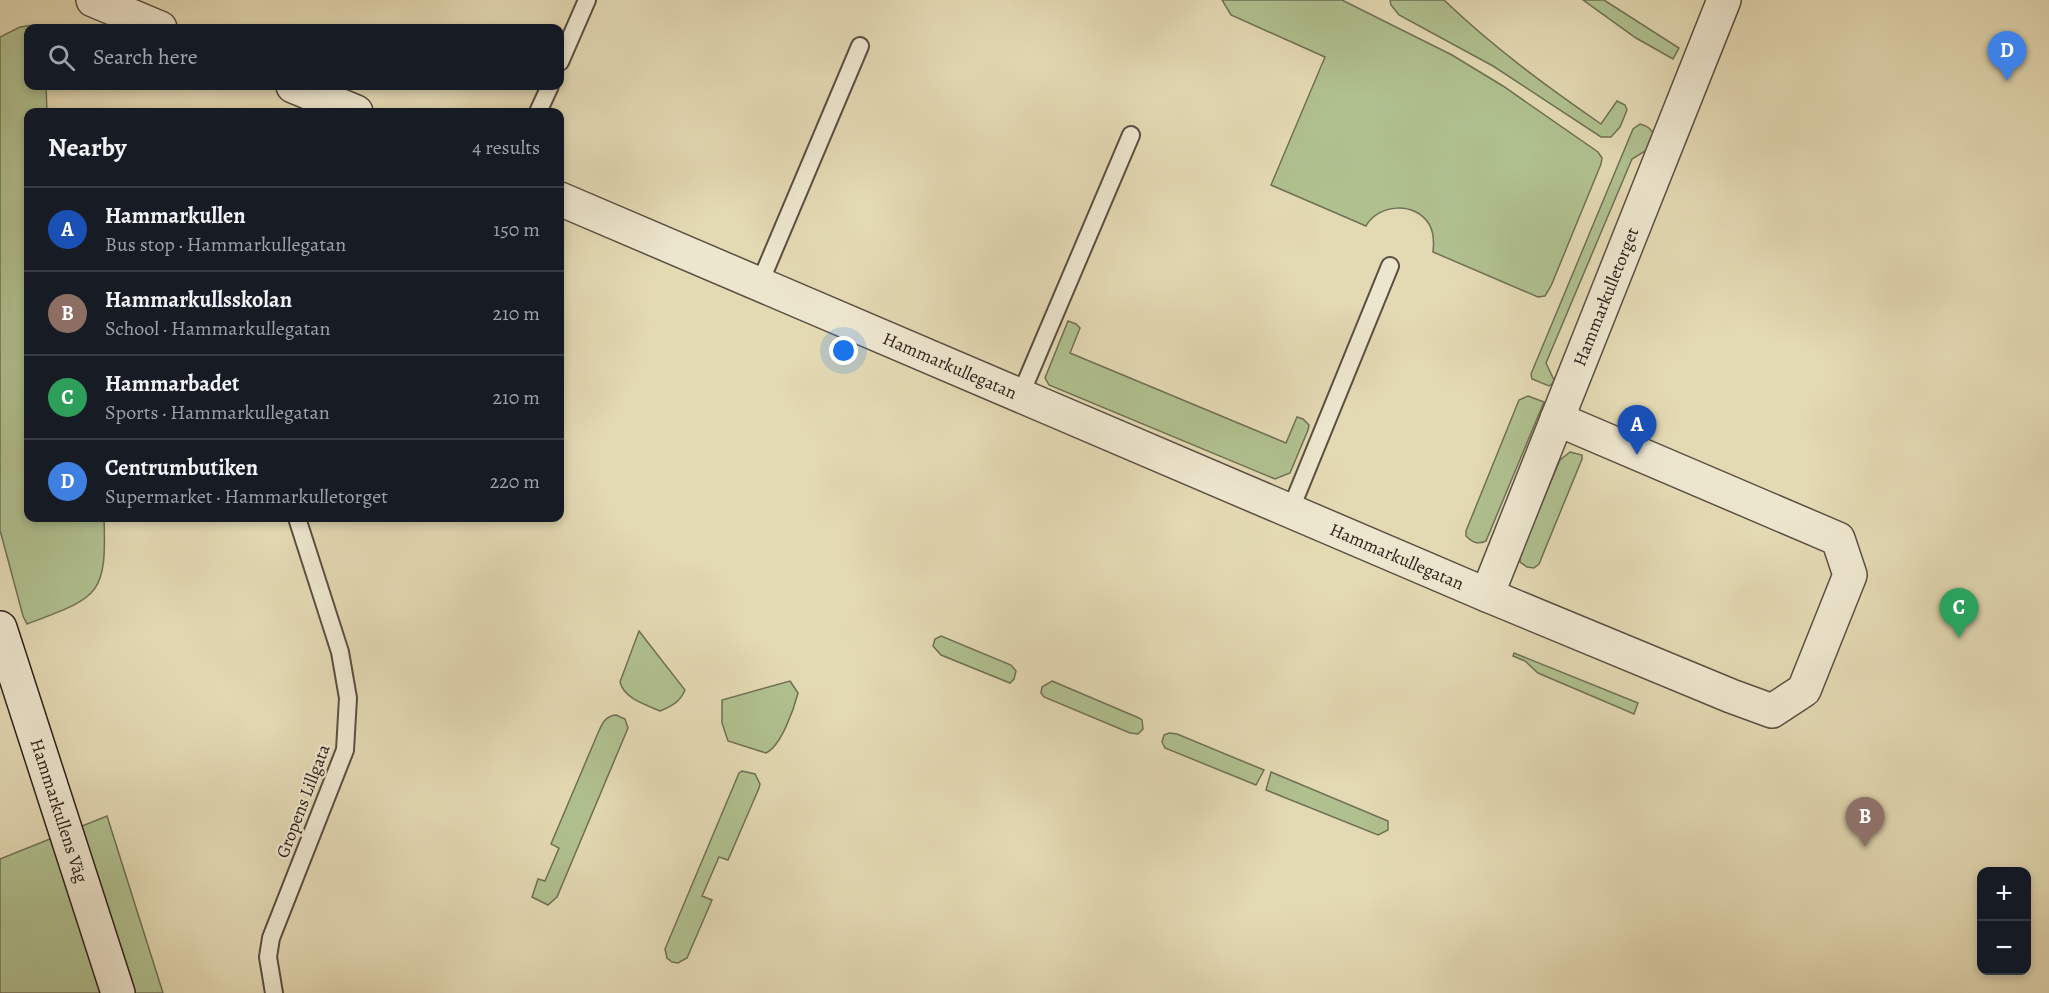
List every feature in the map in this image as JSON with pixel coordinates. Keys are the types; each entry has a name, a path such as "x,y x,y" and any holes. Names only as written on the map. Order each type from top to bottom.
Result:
{"street":[{"path":"93,0 150,24"},
{"name":"Hammarkulletorget","path":"1487,595 1724,0"},
{"path":"303,90 346,108"},
{"name":"Hammarkullegatan","path":"564,201 1487,595 1772,711 1804,690 1850,575 1838,539 1557,420"},
{"name":"Hammarkullens Väg","path":"0,628 117,993"}],"lane":[{"path":"564,53 587,0"},
{"path":"759,285 860,46"},
{"path":"540,108 548,90"},
{"path":"1020,396 1131,135"},
{"path":"1290,511 1390,266"},
{"name":"Gropens Lillgata","path":"274,993 268,957 271,938 345,750 348,722 348,698 340,652 298,522"}],"green space":[{"path":"1222,0 1342,0 1452,55 1503,86 1598,152 1602,158 1601,164 1545,296 1538,297 1433,252 1431,227 1423,217 1415,212 1397,208 1388,210 1379,213 1366,226 1271,185 1325,57 1231,15"},
{"path":"1390,0 1444,0 1520,65 1601,124 1617,101 1625,105 1627,110 1620,127 1611,137 1601,137 1493,66 1399,15"},
{"path":"1583,0 1604,0 1679,48 1673,59 1636,38"},
{"path":"24,26 24,90 46,90 47,108 24,108 24,522 104,522 103,564 100,579 93,590 69,607 27,624 0,530 0,37"},
{"path":"1640,124 1649,128 1655,137 1650,148 1632,159 1546,363 1554,380 1549,386 1532,379 1531,374 1633,129"},
{"path":"1068,321 1080,328 1070,353 1286,443 1297,417 1303,419 1309,425 1308,430 1290,473 1275,479 1049,385 1045,378"},
{"path":"1528,396 1544,402 1486,541 1475,542 1466,536 1466,531 1519,400"},
{"path":"1570,452 1582,455 1582,459 1539,564 1534,568 1527,567 1520,562 1520,555 1560,460"},
{"path":"639,631 685,690 681,698 660,711 631,697 622,688 620,682"},
{"path":"941,636 1011,665 1016,671 1014,679 1010,683 941,655 933,646 935,639"},
{"path":"1514,653 1638,703 1634,714 1538,673 1525,661 1513,656"},
{"path":"790,681 798,693 786,726 772,749 766,753 728,741 722,723 722,700"},
{"path":"1052,681 1139,718 1142,720 1143,729 1138,734 1130,733 1044,697 1041,693 1042,687"},
{"path":"616,715 625,719 628,728 557,897 548,905 532,897 538,879 545,881 559,848 551,844 601,727 607,719"},
{"path":"1177,734 1264,770 1256,785 1165,748 1162,742 1164,735"},
{"path":"742,771 755,774 760,784 759,788 728,860 719,857 702,896 712,900 687,958 678,963 672,962 667,958 665,949 739,773"},
{"path":"1271,772 1388,821 1388,830 1378,835 1266,790"},
{"path":"107,816 163,993 0,993 0,859"}],"place":[{"name":"Centrumbutiken","path":"2007,81"},
{"name":"Hammarkullen","path":"1637,455"},
{"name":"Hammarbadet","path":"1959,638"},
{"name":"Hammarkullsskolan","path":"1865,847"}]}
